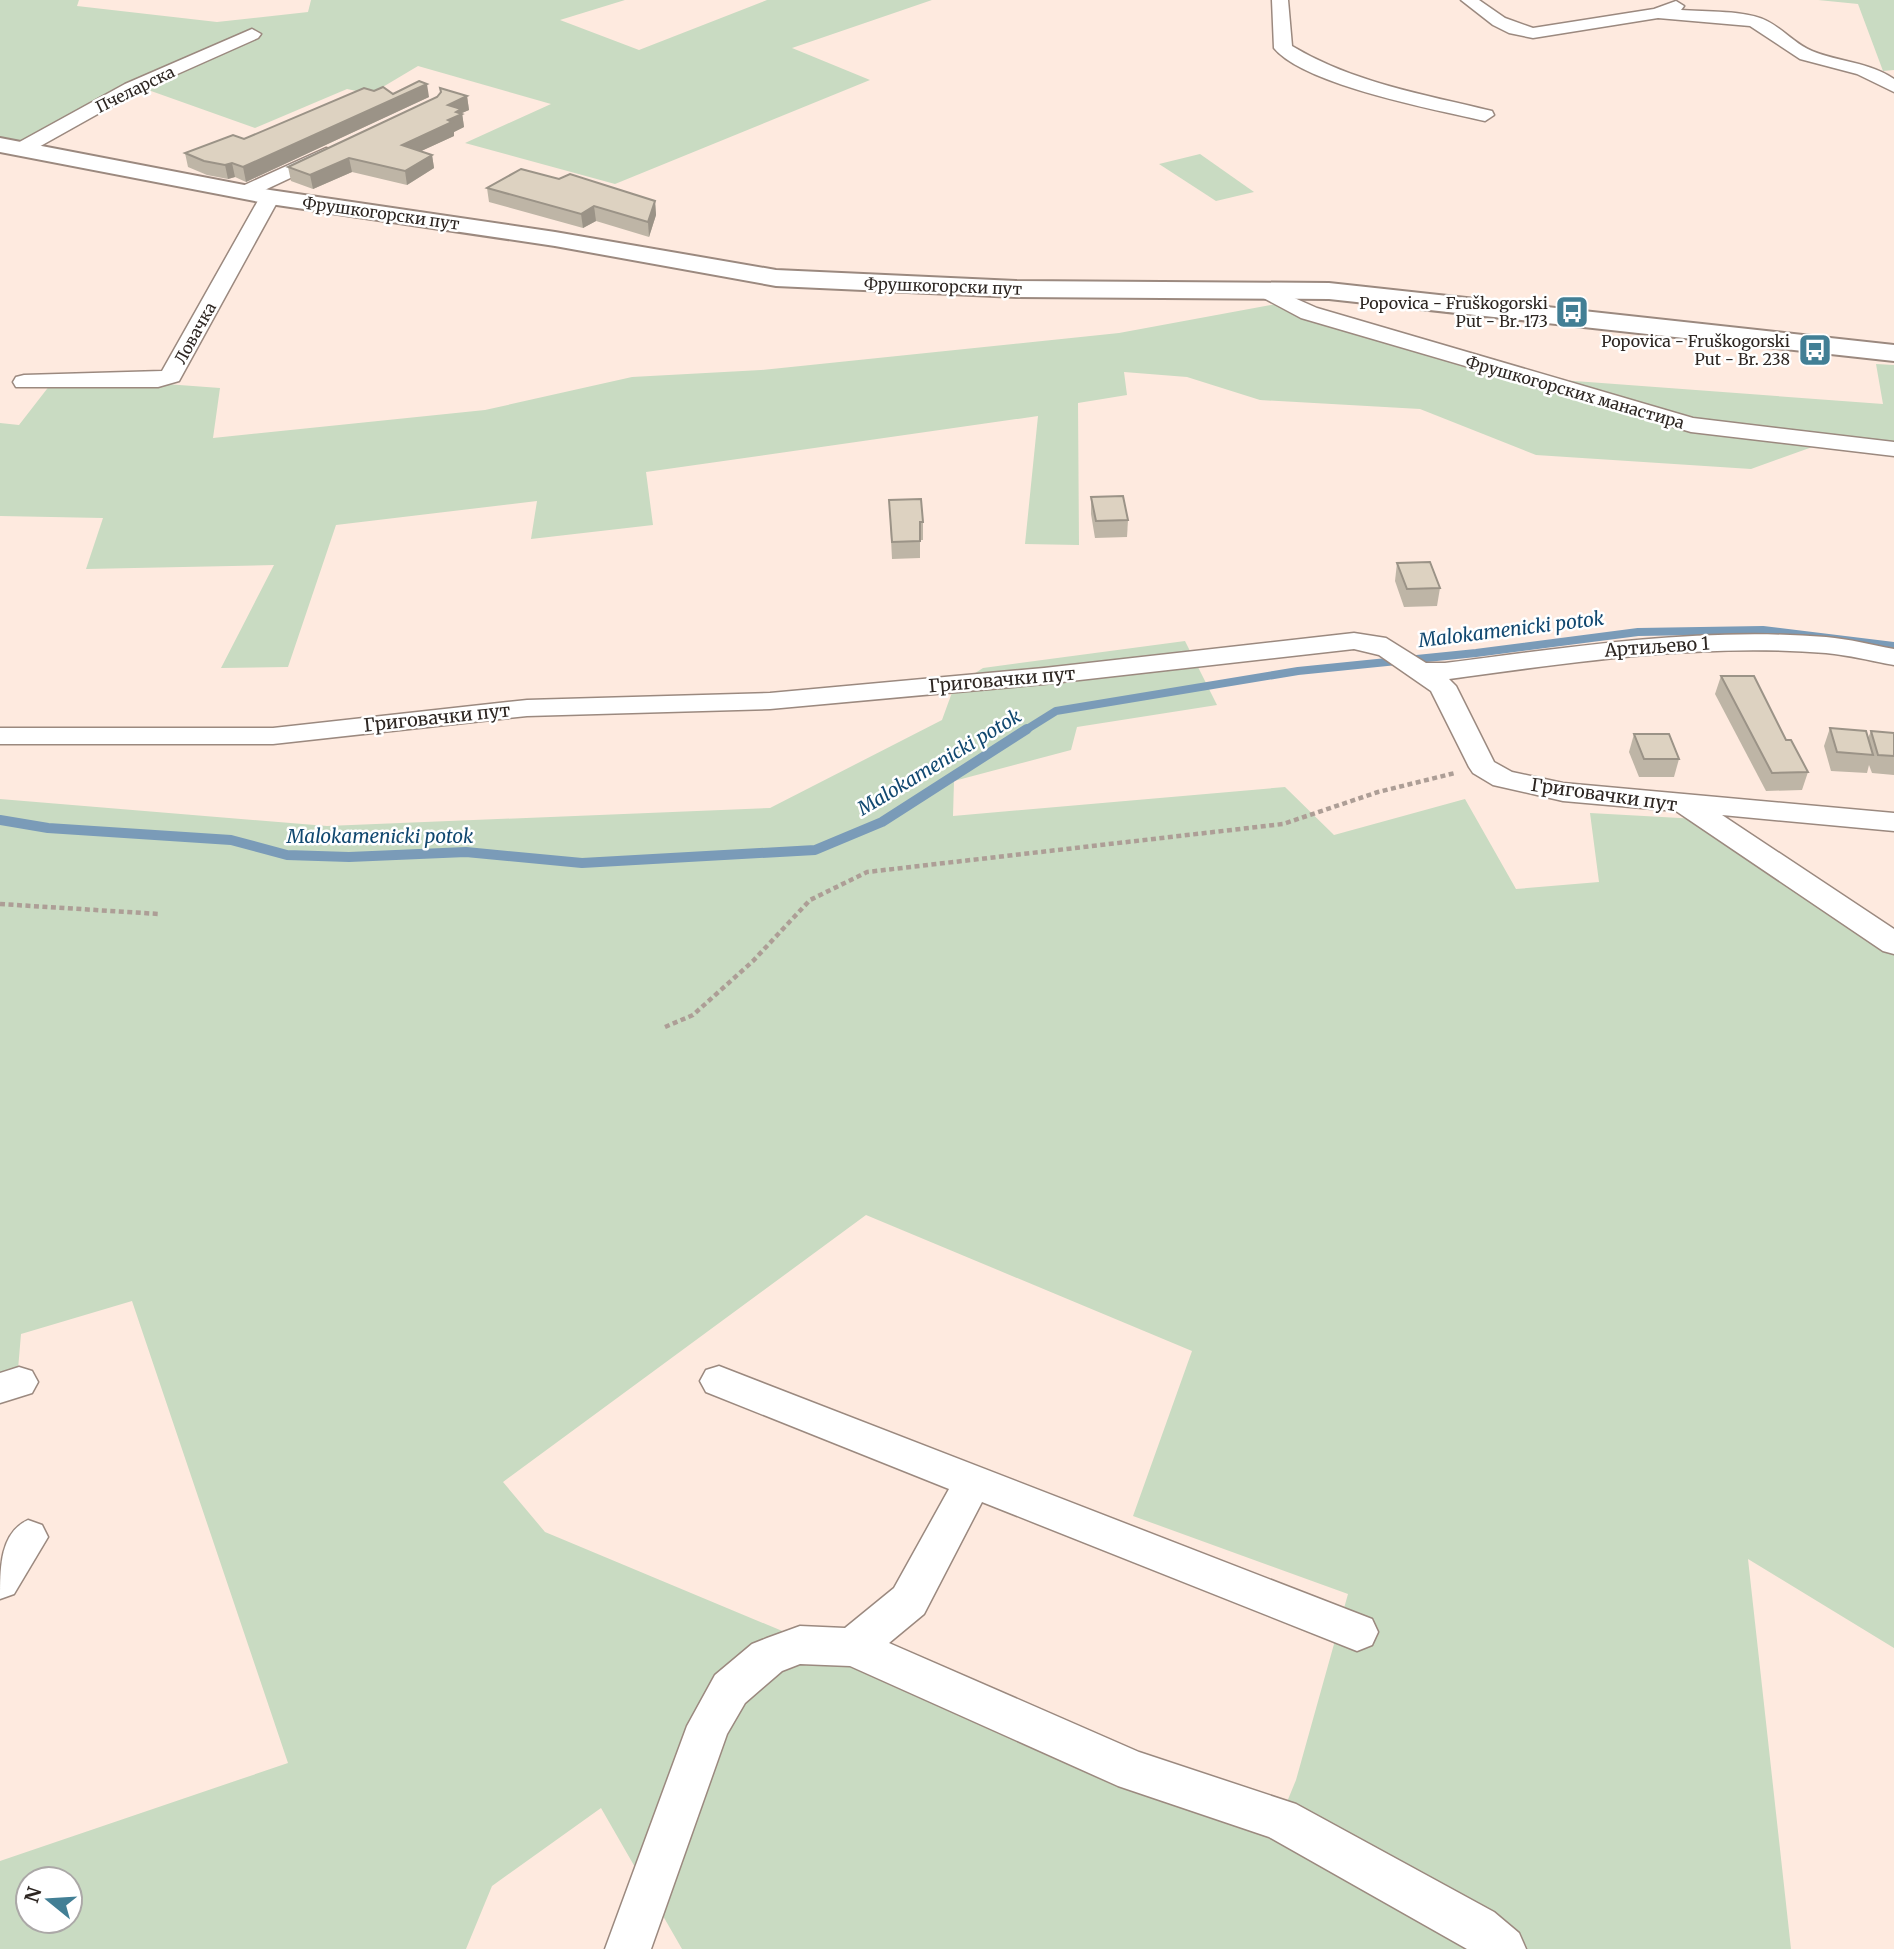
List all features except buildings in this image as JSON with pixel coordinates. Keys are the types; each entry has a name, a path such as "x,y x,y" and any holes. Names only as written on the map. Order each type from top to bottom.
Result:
{"street":[{"path":"1280,0 1283,48 1297,58 1372,87 1485,115"},
{"path":"1469,0 1499,22 1520,32 1532,33 1658,13 1690,0"},
{"path":"1658,13 1755,21 1768,27 1803,54 1882,76 1894,87"},
{"name":"Пчеларска","path":"6,147 252,34"},
{"path":"245,192 341,146"},
{"name":"Фрушкогорски пут","path":"6,147 270,197 555,239 776,278 1016,289 1329,291 1894,353"},
{"name":"Ловачка","path":"24,382 158,380 171,376 270,197"},
{"name":"Фрушкогорских манастира","path":"1265,292 1309,313 1691,425 1894,449"},
{"name":"Григовачки пут","path":"0,736 272,736 527,708 770,701 1044,676 1354,641 1377,644 1388,649 1442,687 1483,767 1503,779 1563,792 1685,804 1894,944"},
{"name":"Артиљево 1","path":"1421,671 1445,671 1641,646 1734,642 1828,645 1894,656"},
{"path":"1685,804 1894,822"},
{"path":"719,1381 1357,1632"},
{"path":"853,1647 909,1601 973,1480"},
{"path":"0,1581 28,1536"},
{"path":"628,1949 708,1726 730,1689 767,1657 800,1645 853,1647 1133,1770 1280,1819 1478,1928 1503,1949"}],"path":[{"path":"665,1027 693,1015 753,961 810,900 867,872 1283,824 1378,792 1483,767"},
{"path":"0,904 159,914"}],"green space":[{"path":"0,0 79,0 77,6 217,22 308,12 311,0 625,0 560,20 639,50 767,0 932,0 792,48 870,80 615,184 465,143 551,104 418,66 371,94 347,89 255,128 137,86 21,153 0,150"},
{"path":"1818,0 1894,0 1894,70 1883,71 1858,4"},
{"path":"1200,154 1254,192 1216,201 1159,164"},
{"path":"1276,304 1508,376 1883,404 1876,364 1894,365 1894,444 1843,436 1751,469 1536,455 1420,409 1260,400 1187,377 1124,372 1127,395 1078,403 1079,545 1025,544 1038,416 646,472 653,525 531,539 537,501 336,525 288,667 221,668 274,565 86,569 103,518 0,516 0,423 19,425 57,376 220,388 213,438 485,410 632,377 761,370 1119,333"},
{"path":"1185,641 1217,705 1077,727 1071,750 954,781 953,816 1285,787 1334,835 1465,799 1516,889 1599,882 1590,813 1698,819 1894,944 1894,1648 1748,1559 1791,1949 682,1949 601,1808 492,1886 466,1949 0,1949 0,1861 288,1763 132,1301 21,1334 16,1393 0,1396 0,799 327,826 770,808 942,720 954,687 983,668","holes":["866,1215 1192,1351 1133,1516 1348,1594 1296,1780 1273,1836 545,1532 503,1482"]}],"waterway":[{"name":"Malokamenicki potok","path":"1024,731 1056,711 1298,671 1476,653 1638,632 1763,630 1894,646"},
{"name":"Malokamenicki potok","path":"0,820 48,828 231,840 287,855 349,857 466,852 582,863 815,850 882,822 1027,729"}],"place":[{"name":"Popovica - Fruškogorski Put - Br. 173","path":"1572,312"},
{"name":"Popovica - Fruškogorski Put - Br. 238","path":"1815,350"}]}
